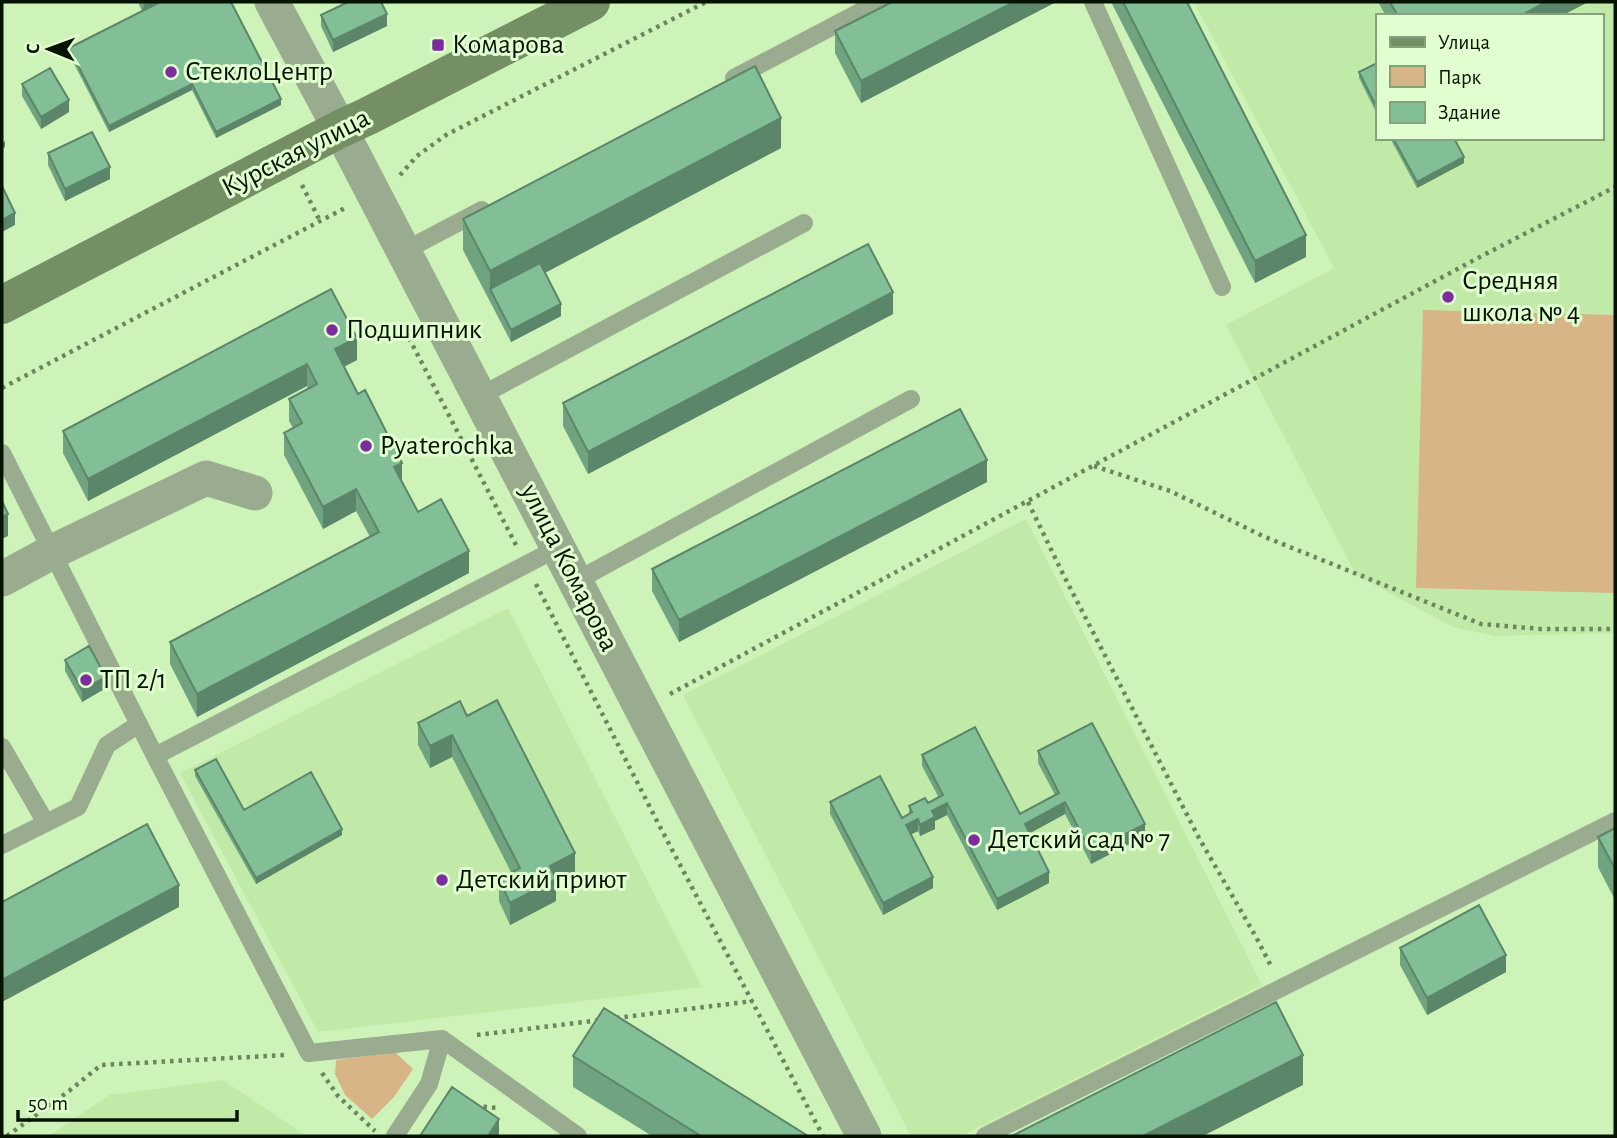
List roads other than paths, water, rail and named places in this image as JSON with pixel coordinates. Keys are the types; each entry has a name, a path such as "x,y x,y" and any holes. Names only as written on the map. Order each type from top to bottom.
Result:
{"main road":[{"name":"Курская улица","path":"2,306 340,129 591,2"}],"street":[{"name":"улица Комарова","path":"272,2 340,129 358,200 404,251 864,1136"},
{"path":"2,579 51,552 206,478 255,493"}],"lane":[{"path":"721,85 879,2"},
{"path":"1093,2 1222,287"},
{"path":"404,251 502,200"},
{"path":"480,396 804,223"},
{"path":"576,582 911,399"},
{"path":"2,453 309,1053 442,1039 578,1136"},
{"path":"155,755 558,548"},
{"path":"2,845 78,807 107,745 139,724"},
{"path":"2,747 46,823"},
{"path":"985,1136 1615,821"},
{"path":"395,1136 429,1084 442,1039"}],"place":[{"name":"Комарова","path":"438,45"},
{"name":"СтеклоЦентр","path":"171,72"},
{"name":"Средняя школа № 4","path":"1448,297"},
{"name":"Подшипник","path":"332,330"},
{"name":"Pyaterochka","path":"366,446"},
{"name":"ТП 2/1","path":"86,680"},
{"name":"Детский сад № 7","path":"974,840"},
{"name":"Детский приют","path":"442,880"}]}
